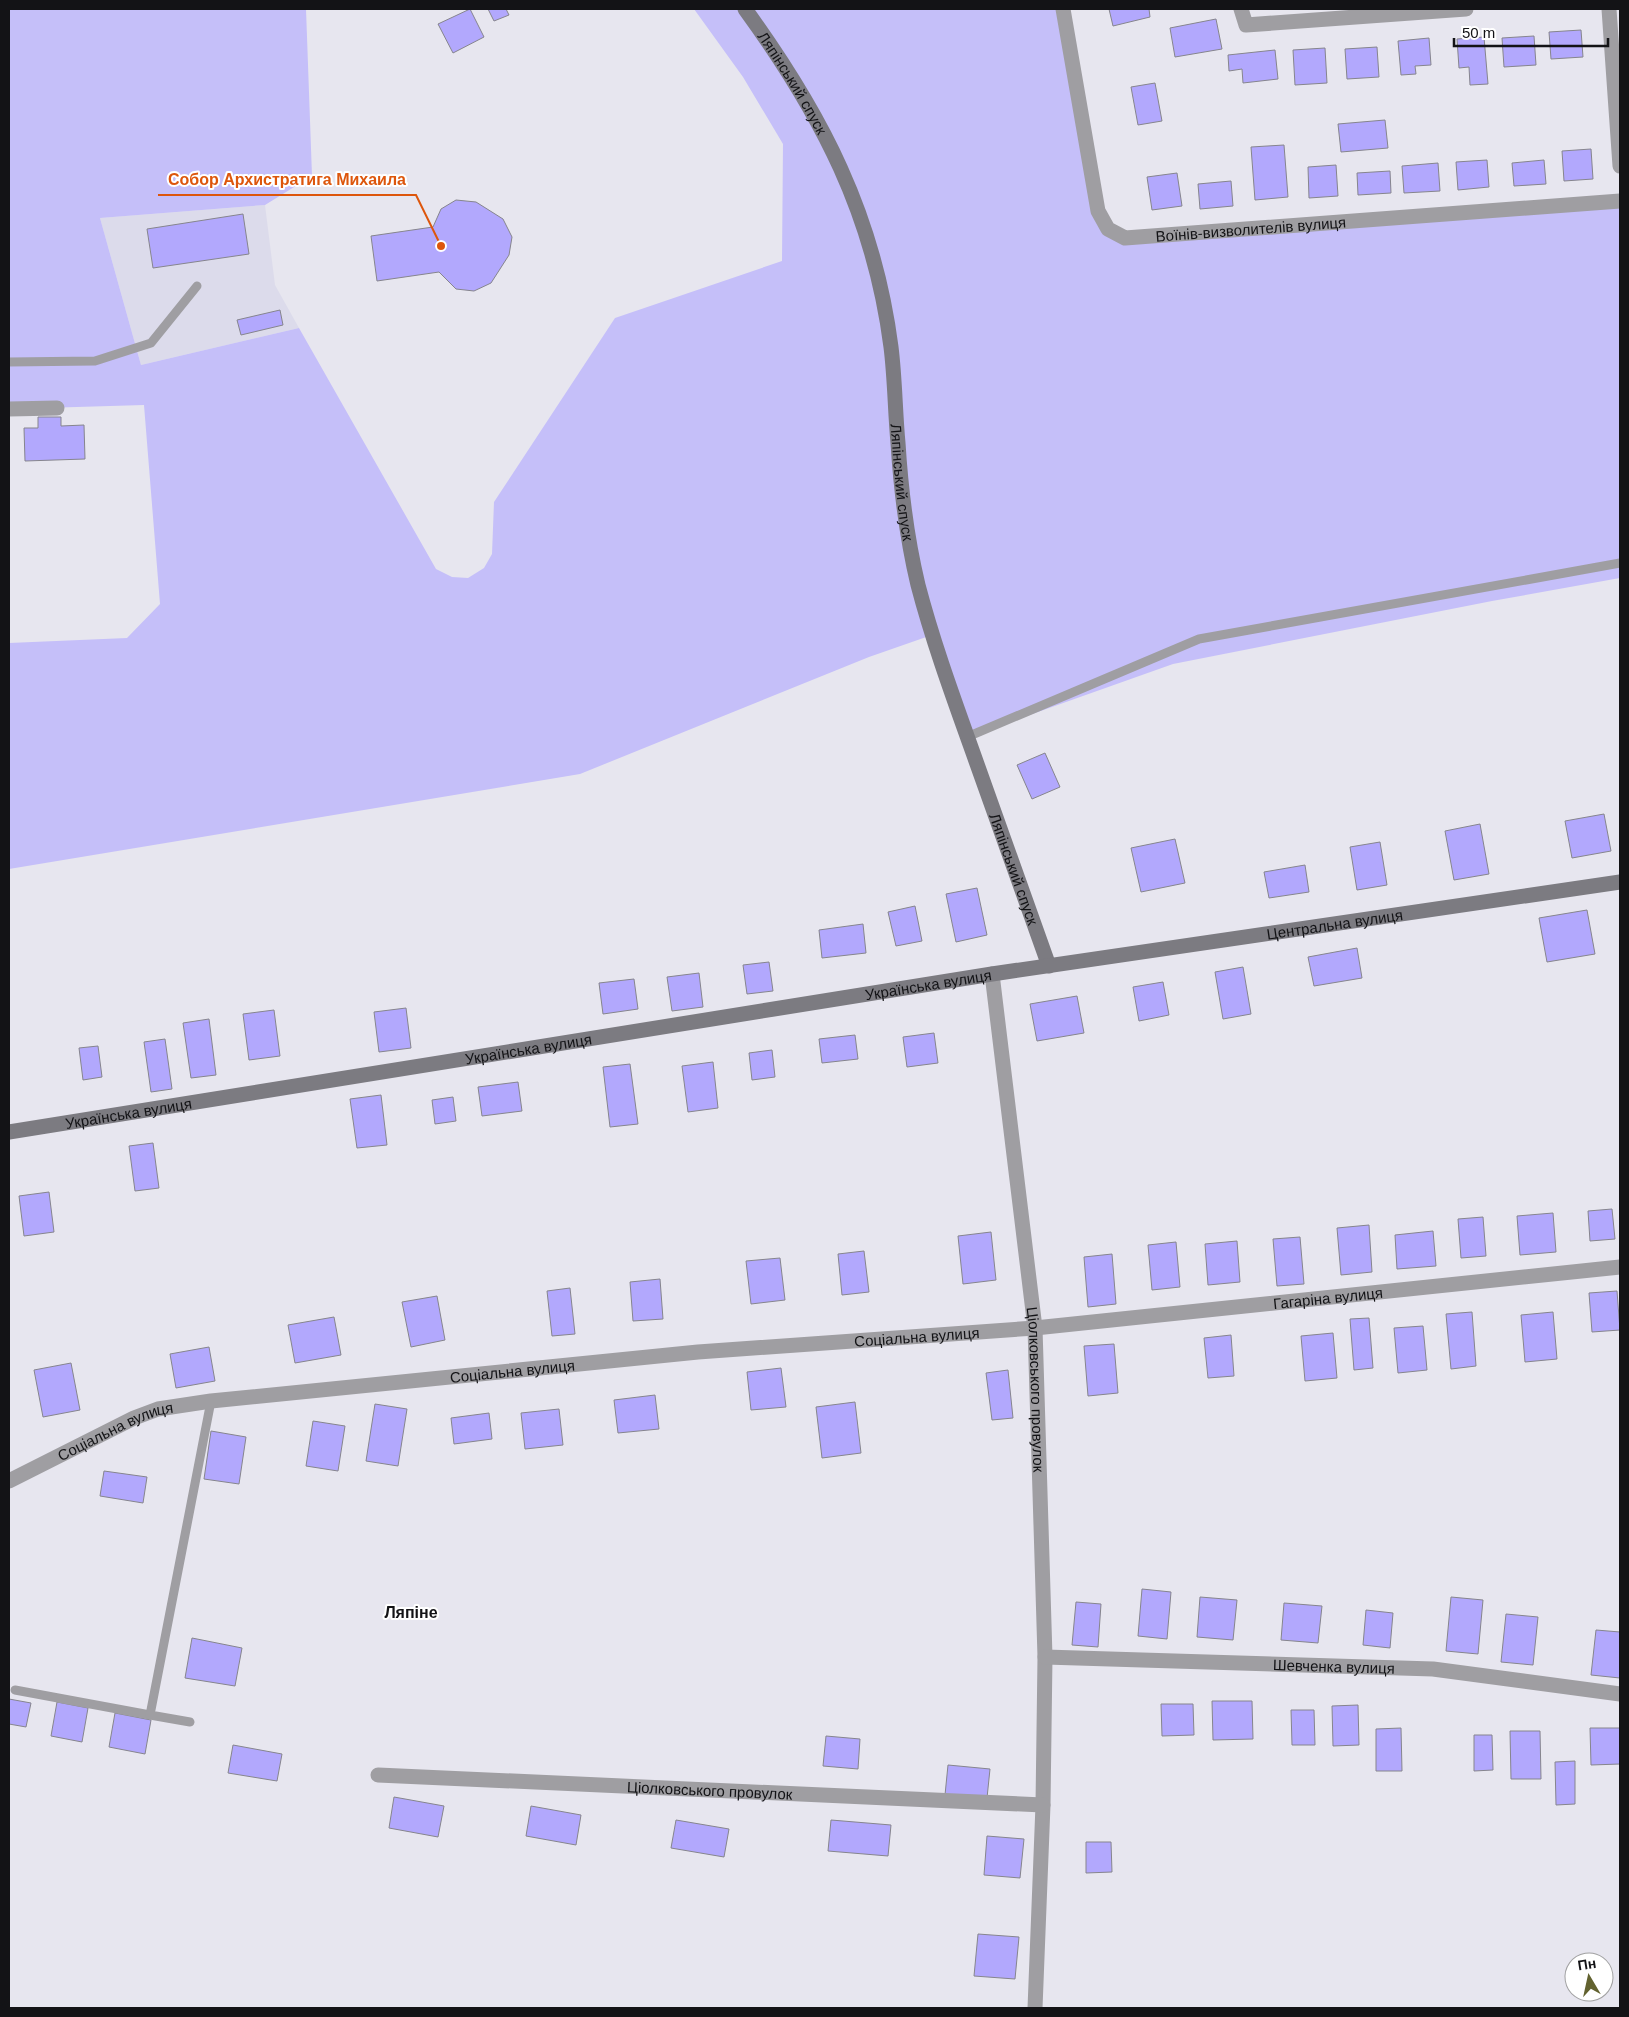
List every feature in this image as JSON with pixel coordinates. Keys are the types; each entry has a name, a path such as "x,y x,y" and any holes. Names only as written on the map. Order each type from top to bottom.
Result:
{"street":[{"name":"Ляпінський спуск","path":"745,9 780,57 817,119 849,186 870,243 884,303 891,348 898,442 908,532 918,584 932,635 1049,966"},
{"name":"Воїнів-визволителів вулиця","path":"1063,9 1098,211 1108,229 1125,238 1620,201"},
{"path":"1241,9 1246,25 1398,11 1466,9"},
{"path":"1609,9 1620,166"},
{"path":"9,408 57,408"},
{"name":"Центральна вулиця","path":"1049,966 1620,882"},
{"name":"Українська вулиця","path":"9,1132 1049,966"},
{"name":"Ціолковського провулок","path":"992,974 1035,1328 1045,1657 1035,2008"},
{"name":"Гагаріна вулиця","path":"1035,1328 1620,1267"},
{"name":"Соціальна вулиця","path":"9,1482 134,1418 158,1409 211,1401 698,1352 1035,1328"},
{"name":"Шевченка вулиця","path":"1045,1657 1434,1669 1620,1694"},
{"name":"Ціолковського провулок","path":"378,1776 1042,1805"}],"lane":[{"path":"9,362 95,361 151,344 198,286"},
{"path":"967,737 1199,639 1620,563"},
{"path":"150,1715 211,1401"},
{"path":"15,1690 190,1722"}],"shaded area":[{"path":"9,9 306,9 312,176 265,205 100,218 141,365 299,328 436,569 452,577 468,578 484,568 492,554 494,502 615,318 782,261 783,144 743,77 694,9 1063,9 1098,211 1125,238 1620,201 1620,578 1492,601 1173,664 967,737 932,635 869,657 580,774 9,869 9,643 127,638 160,604 144,405 9,409"},
{"path":"265,205 275,285 299,328 141,365 100,218"}],"building":[{"path":"470,9 484,37 453,53 438,24"},
{"path":"488,9 506,9 509,15 494,21"},
{"path":"1109,9 1149,9 1150,17 1113,26"},
{"path":"1216,19 1222,49 1175,57 1170,28"},
{"path":"1581,30 1583,57 1551,59 1549,32"},
{"path":"1534,36 1536,65 1504,67 1502,38"},
{"path":"1484,37 1488,84 1470,85 1469,67 1459,68 1457,39"},
{"path":"1429,38 1431,65 1415,66 1416,74 1401,75 1398,41"},
{"path":"1377,47 1379,77 1347,79 1345,49"},
{"path":"1325,48 1327,83 1295,85 1293,50"},
{"path":"1275,50 1278,79 1243,83 1242,69 1229,71 1228,55"},
{"path":"1155,83 1162,121 1138,125 1131,87"},
{"path":"1385,120 1388,148 1341,152 1338,124"},
{"path":"1284,145 1288,197 1255,200 1251,147"},
{"path":"1591,149 1593,179 1564,181 1562,151"},
{"path":"1487,160 1489,187 1458,190 1456,162"},
{"path":"1544,160 1546,184 1514,186 1512,163"},
{"path":"1438,163 1440,191 1404,193 1402,166"},
{"path":"1336,165 1338,196 1309,198 1308,167"},
{"path":"1390,171 1391,193 1358,195 1357,173"},
{"path":"1177,173 1182,206 1152,210 1147,177"},
{"path":"1231,181 1233,206 1200,209 1198,184"},
{"path":"456,200 476,202 503,219 512,237 509,255 491,283 474,291 456,289 439,272 377,281 371,236 433,227 441,209"},
{"path":"243,214 249,254 153,268 147,229"},
{"path":"280,310 283,325 241,335 237,320"},
{"path":"38,417 61,417 61,426 84,425 85,459 25,461 24,428 38,428"},
{"path":"1045,753 1060,787 1032,799 1017,765"},
{"path":"1604,814 1611,851 1572,858 1565,821"},
{"path":"1480,824 1489,874 1454,880 1445,831"},
{"path":"1175,839 1185,883 1141,892 1131,848"},
{"path":"1380,842 1387,885 1357,890 1350,847"},
{"path":"1305,865 1309,892 1269,898 1264,872"},
{"path":"977,888 987,935 956,942 946,894"},
{"path":"915,906 922,941 896,946 888,912"},
{"path":"1587,910 1595,954 1547,962 1539,918"},
{"path":"863,924 866,953 822,958 819,930"},
{"path":"1357,948 1362,978 1314,986 1308,957"},
{"path":"769,962 773,991 747,994 743,965"},
{"path":"1243,967 1251,1014 1223,1019 1215,972"},
{"path":"699,973 703,1007 672,1011 667,977"},
{"path":"634,979 638,1009 603,1014 599,983"},
{"path":"1163,982 1169,1015 1139,1021 1133,987"},
{"path":"1077,996 1084,1033 1037,1041 1030,1004"},
{"path":"406,1008 411,1048 379,1052 374,1012"},
{"path":"274,1010 280,1056 249,1060 243,1014"},
{"path":"209,1019 216,1075 191,1078 183,1023"},
{"path":"934,1033 938,1063 907,1067 903,1037"},
{"path":"855,1035 858,1059 822,1063 819,1039"},
{"path":"165,1039 172,1089 151,1092 144,1042"},
{"path":"98,1046 102,1077 83,1080 79,1048"},
{"path":"772,1050 775,1077 752,1080 749,1053"},
{"path":"713,1062 718,1108 688,1112 682,1066"},
{"path":"630,1064 638,1124 610,1127 603,1067"},
{"path":"518,1082 522,1111 482,1116 478,1087"},
{"path":"381,1095 387,1145 357,1148 350,1099"},
{"path":"453,1097 456,1121 435,1124 432,1100"},
{"path":"153,1143 159,1188 135,1191 129,1146"},
{"path":"49,1192 54,1232 24,1236 19,1196"},
{"path":"1612,1209 1615,1239 1590,1241 1588,1211"},
{"path":"1553,1213 1556,1252 1520,1255 1517,1216"},
{"path":"1483,1217 1486,1256 1461,1258 1458,1219"},
{"path":"1369,1225 1372,1272 1341,1275 1337,1228"},
{"path":"1433,1231 1436,1266 1397,1269 1395,1235"},
{"path":"991,1232 996,1280 963,1284 958,1236"},
{"path":"1300,1237 1304,1284 1277,1286 1273,1239"},
{"path":"1237,1241 1240,1282 1208,1285 1205,1244"},
{"path":"1176,1242 1180,1287 1152,1290 1148,1245"},
{"path":"864,1251 869,1292 842,1295 838,1254"},
{"path":"1112,1254 1116,1304 1088,1307 1084,1257"},
{"path":"780,1258 785,1300 751,1304 746,1261"},
{"path":"660,1279 663,1319 633,1321 630,1282"},
{"path":"570,1288 575,1334 552,1336 547,1291"},
{"path":"1617,1291 1620,1330 1592,1332 1589,1293"},
{"path":"437,1296 445,1340 411,1347 402,1302"},
{"path":"1472,1312 1476,1366 1451,1369 1446,1314"},
{"path":"1553,1312 1557,1359 1525,1362 1521,1315"},
{"path":"334,1317 341,1355 295,1363 288,1325"},
{"path":"1369,1318 1373,1368 1354,1370 1350,1319"},
{"path":"1423,1326 1427,1370 1398,1373 1394,1328"},
{"path":"1333,1333 1337,1378 1305,1381 1301,1336"},
{"path":"1231,1335 1234,1376 1208,1378 1204,1338"},
{"path":"1114,1344 1118,1393 1088,1396 1084,1346"},
{"path":"209,1347 215,1381 176,1388 170,1354"},
{"path":"71,1363 80,1410 43,1417 34,1370"},
{"path":"781,1368 786,1407 751,1410 747,1372"},
{"path":"1008,1370 1013,1418 992,1420 986,1373"},
{"path":"655,1395 659,1429 618,1433 614,1400"},
{"path":"855,1402 861,1453 822,1458 816,1407"},
{"path":"375,1404 407,1409 398,1466 366,1461"},
{"path":"559,1409 563,1445 525,1449 521,1413"},
{"path":"489,1413 492,1439 454,1444 451,1418"},
{"path":"313,1421 345,1426 338,1471 306,1466"},
{"path":"211,1431 246,1437 239,1484 204,1479"},
{"path":"104,1471 147,1477 143,1503 100,1496"},
{"path":"1142,1589 1171,1592 1167,1639 1138,1636"},
{"path":"1200,1597 1237,1600 1233,1640 1197,1637"},
{"path":"1451,1597 1483,1600 1478,1654 1446,1651"},
{"path":"1076,1602 1101,1604 1098,1647 1072,1645"},
{"path":"1284,1603 1322,1606 1318,1643 1281,1640"},
{"path":"1366,1610 1393,1613 1390,1648 1363,1645"},
{"path":"1506,1614 1538,1617 1533,1665 1501,1662"},
{"path":"1596,1630 1620,1632 1620,1678 1591,1675"},
{"path":"192,1638 242,1648 235,1686 185,1678"},
{"path":"9,1699 31,1703 26,1727 9,1724"},
{"path":"1212,1701 1252,1701 1253,1739 1213,1740"},
{"path":"57,1702 88,1708 82,1742 51,1736"},
{"path":"1161,1704 1193,1704 1194,1735 1162,1736"},
{"path":"1358,1705 1359,1745 1333,1746 1332,1706"},
{"path":"1291,1710 1314,1710 1315,1745 1292,1745"},
{"path":"115,1713 151,1720 145,1754 109,1747"},
{"path":"1401,1728 1402,1771 1376,1771 1376,1729"},
{"path":"1590,1728 1620,1728 1620,1764 1591,1765"},
{"path":"1510,1731 1540,1731 1541,1779 1511,1779"},
{"path":"1474,1735 1492,1735 1493,1770 1474,1771"},
{"path":"826,1736 860,1739 858,1769 823,1766"},
{"path":"233,1745 282,1754 277,1781 228,1773"},
{"path":"1575,1761 1575,1804 1556,1805 1555,1762"},
{"path":"948,1765 990,1769 987,1798 945,1795"},
{"path":"394,1797 444,1806 438,1837 389,1828"},
{"path":"531,1806 581,1815 576,1845 526,1836"},
{"path":"676,1820 729,1829 724,1857 671,1848"},
{"path":"831,1820 891,1825 888,1856 828,1851"},
{"path":"987,1836 1024,1839 1020,1878 984,1875"},
{"path":"1086,1842 1111,1842 1112,1872 1086,1873"},
{"path":"978,1934 1019,1937 1015,1979 974,1976"}],"place":[{"name":"Собор Архистратига Михаила","path":"441,246"}],"district":[{"name":"Ляпіне","path":"411,1612"}]}
